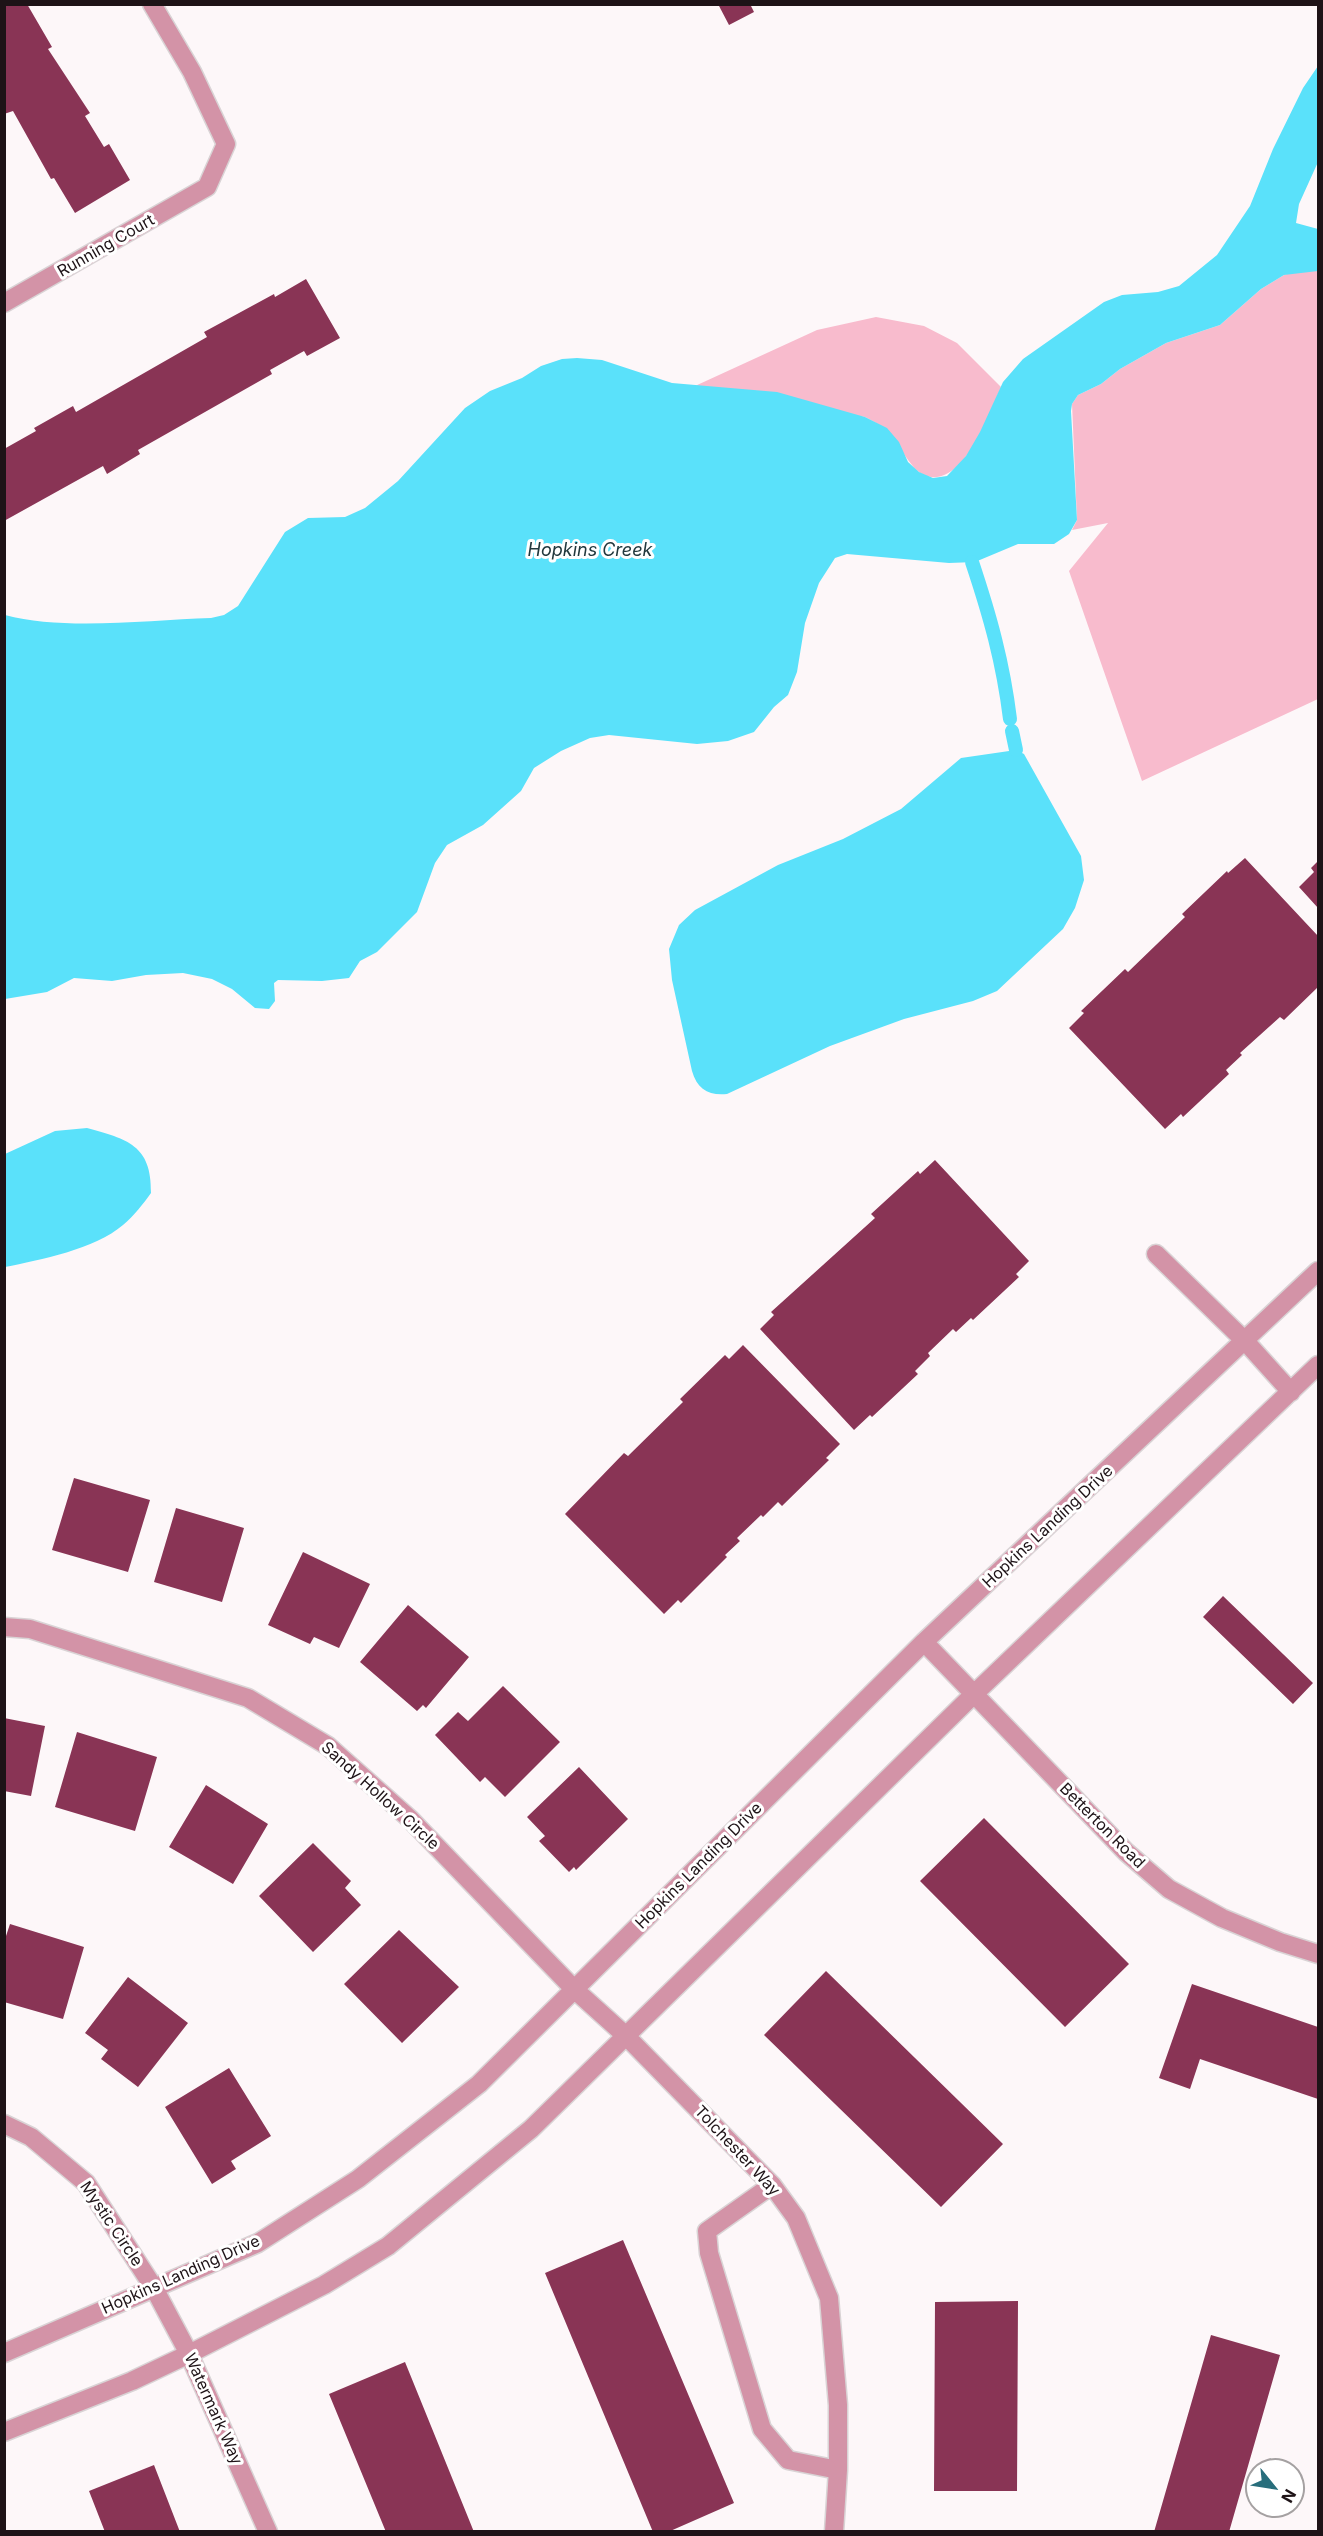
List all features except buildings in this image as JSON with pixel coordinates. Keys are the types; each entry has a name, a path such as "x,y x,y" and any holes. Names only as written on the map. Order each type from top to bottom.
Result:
{"street":[{"name":"Running Court","path":"4,303 207,188 226,144 192,72 152,4"},
{"path":"1156,1254 1246,1342 1291,1392"},
{"name":"Hopkins Landing Drive","path":"4,2352 258,2242 357,2179 478,2084 924,1642 1246,1342 1318,1271"},
{"path":"4,2432 132,2381 189,2354 324,2285 388,2246 531,2129 973,1695 1318,1365"},
{"name":"Sandy Hollow Circle","path":"4,1627 30,1629 248,1698 328,1746 410,1819 574,1989"},
{"name":"Betterton Road","path":"924,1642 1126,1852 1169,1889 1222,1918 1318,1954"},
{"name":"Tolchester Way","path":"574,1989 625,2036 772,2186 796,2218 829,2298 838,2405 838,2470 834,2532"},
{"name":"Mystic Circle","path":"4,2124 31,2137 86,2183 154,2288"},
{"path":"772,2186 708,2231 709,2253 762,2429 788,2460 838,2470"},
{"name":"Watermark Way","path":"154,2288 189,2354 268,2532"}],"shaded area":[{"path":"1318,264 1318,699 1142,781 1069,571 1108,523 1072,530 1077,520 1072,404 1078,395 1101,384 1120,369 1166,343 1220,325 1261,289 1284,275"},
{"path":"876,317 924,326 957,343 1001,387 975,444 955,468 944,475 931,477 918,471 893,437 884,428 865,417 695,386 817,330"}],"water":[{"name":"Hopkins Creek","path":"1318,66 1318,162 1299,204 1296,223 1318,229 1318,271 1284,275 1261,289 1220,325 1166,343 1120,369 1101,384 1078,395 1072,404 1071,411 1077,520 1069,534 1054,544 1018,544 975,562 949,563 847,554 835,558 819,583 805,623 797,672 788,695 774,707 754,732 728,741 697,744 609,735 590,738 561,751 534,768 521,791 483,825 447,845 435,863 417,912 377,952 360,961 349,978 322,981 278,980 274,983 275,1001 269,1009 255,1008 232,989 212,979 183,973 146,975 112,981 74,978 47,992 5,999 5,615 28,620 79,624 211,618 224,615 238,606 285,532 308,518 345,517 365,508 398,481 465,408 490,391 522,378 541,366 562,359 602,360 672,383 777,392 865,417 887,428 899,442 908,462 919,472 933,478 947,476 966,456 1003,382 1023,359 1104,302 1122,295 1158,292 1179,286 1217,255 1250,206 1273,149 1303,88"},
{"path":"1016,750 1024,754 1081,856 1084,880 1075,908 1063,929 997,991 973,1001 904,1019 830,1046 727,1094 715,1094 701,1087 692,1071 672,980 669,949 679,925 695,910 778,865 843,839 901,809 961,758"},
{"path":"87,1128 125,1141 142,1154 150,1177 151,1193 127,1221 98,1241 67,1252 5,1267 5,1154 55,1131"}],"waterway":[{"path":"972,562 995,639 1010,719"},
{"path":"1012,731 1016,750"}]}
